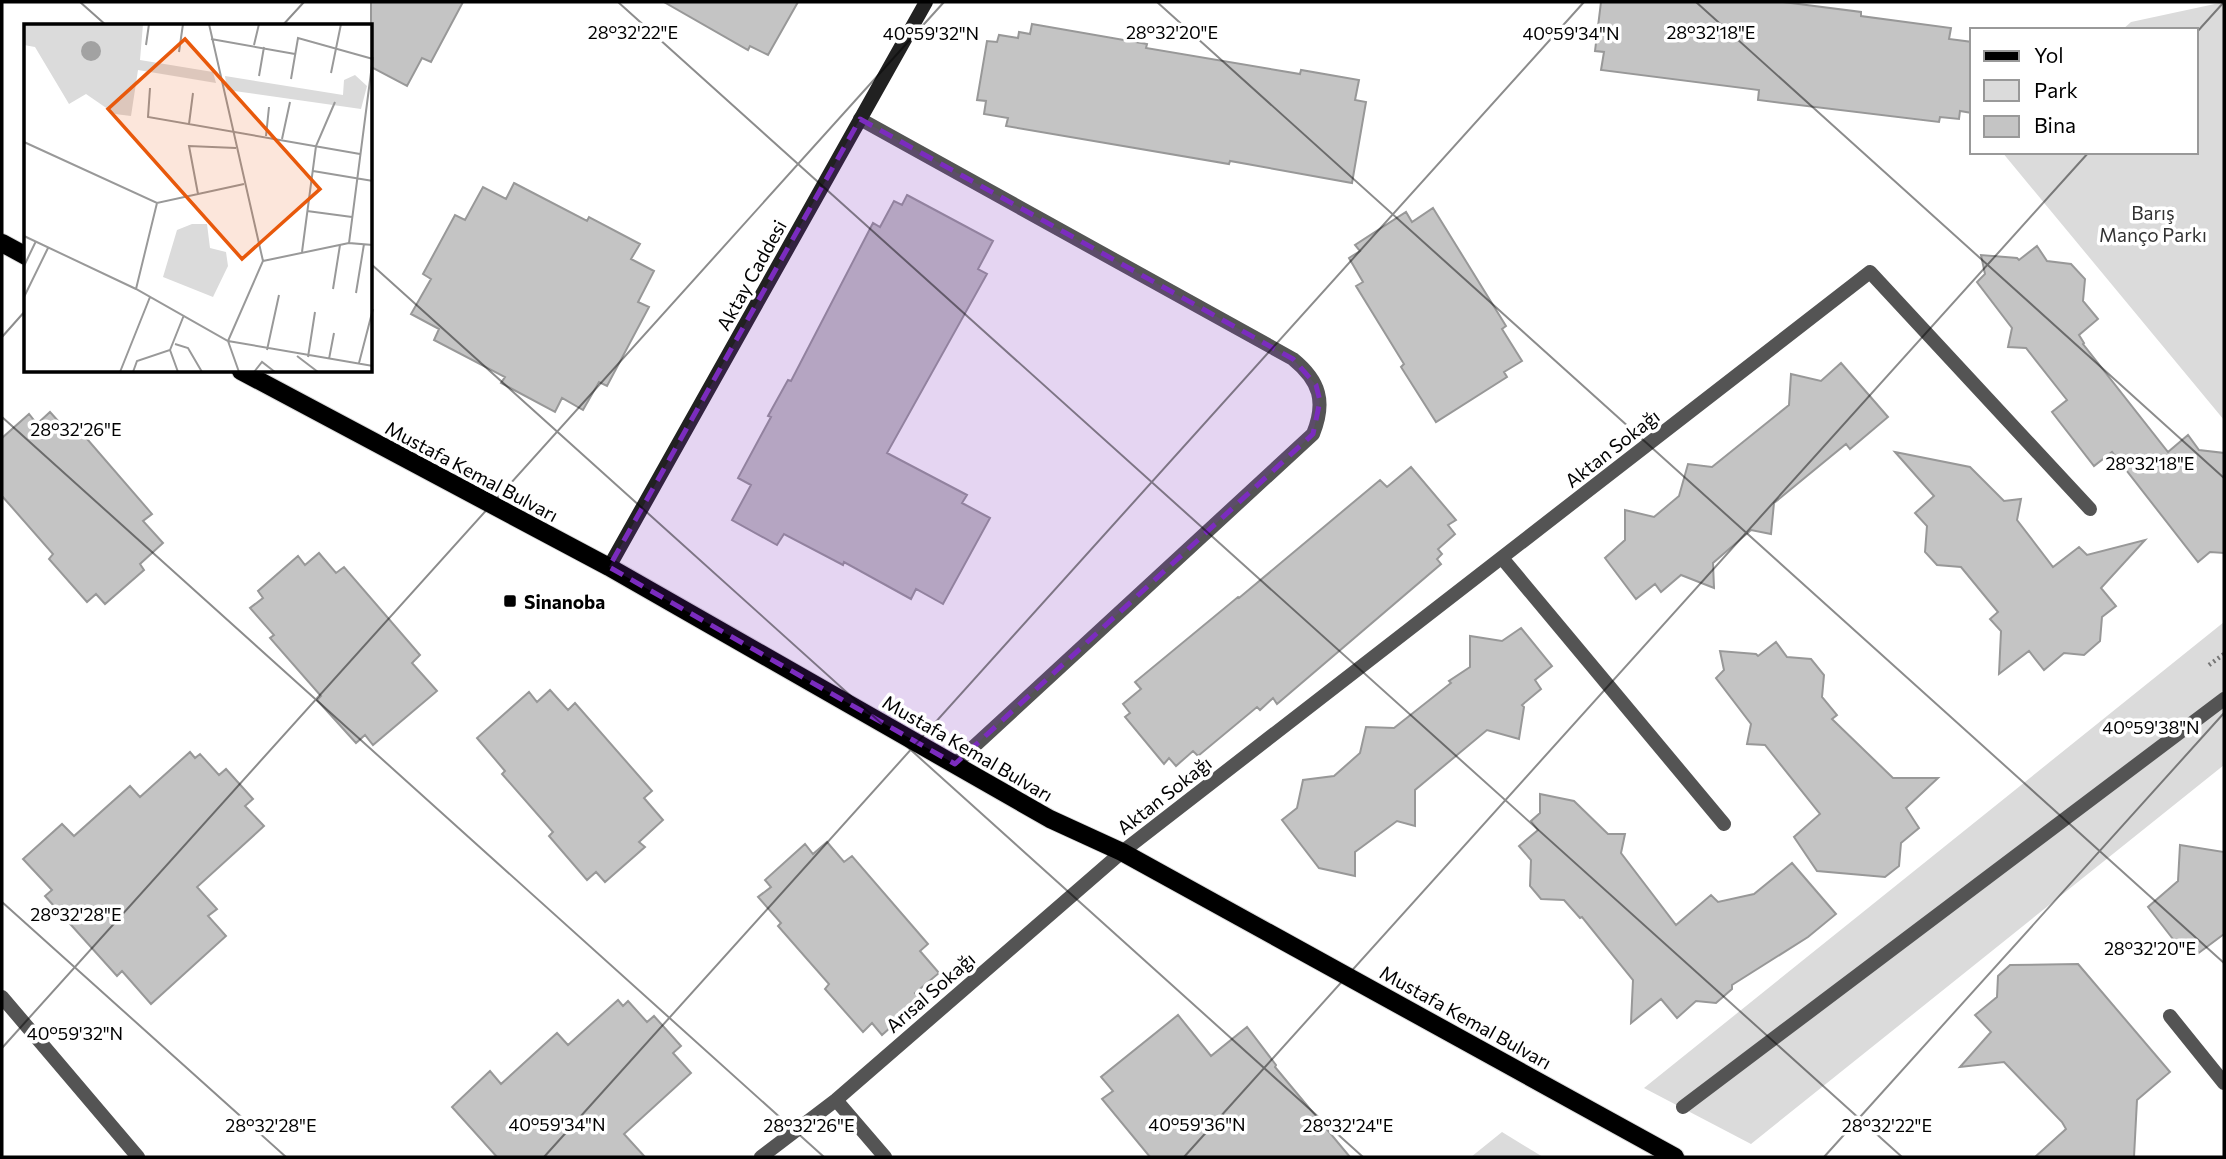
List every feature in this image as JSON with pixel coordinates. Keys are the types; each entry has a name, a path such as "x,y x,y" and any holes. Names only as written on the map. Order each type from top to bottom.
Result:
{"main road":[{"name":"Aktay Caddesi","path":"609,567 926,2"},
{"path":"2,243 24,255"},
{"name":"Mustafa Kemal Bulvarı","path":"245,373 609,567 1050,819 1122,852 1675,1157"}],"street":[{"path":"860,119 1293,359 1311,377 1320,401 1319,418 1313,434 955,764"},
{"name":"Aktan Sokağı","path":"1122,852 1870,272 2090,509"},
{"path":"1502,558 1724,824"},
{"path":"1683,1107 2224,699"},
{"name":"Arısal Sokağı","path":"761,1157 836,1100 1122,852"},
{"path":"2,997 138,1157"},
{"path":"2169,1016 2224,1083"},
{"path":"836,1100 885,1157"}],"highlighted area":[{"path":"860,119 1293,359 1316,385 1320,401 1313,434 955,764 609,567"}],"green space":[{"name":"Barış Manço Parkı","path":"2224,2 2224,420 2004,154 2198,154 2198,28 2124,28 2131,22"},
{"path":"2224,622 2224,765 1751,1144 1644,1088"},
{"path":"1502,1132 1543,1157 1471,1157"}],"building":[{"path":"371,2 463,2 431,62 422,58 407,86 373,68"},
{"path":"664,2 798,2 768,55 750,46 748,50"},
{"path":"1601,2 1783,2 1861,12 1861,16 1951,28 1949,39 1970,42 1970,113 1960,111 1959,119 1940,117 1939,122 1758,100 1759,90 1601,70 1604,52 1595,51"},
{"path":"1032,24 1147,44 1146,48 1300,74 1301,70 1359,80 1355,100 1366,102 1352,183 1006,126 1008,118 984,114 986,101 977,100 987,41 997,42 999,35 1018,38 1019,32 1030,34"},
{"path":"514,183 587,221 589,217 640,244 631,259 654,271 638,302 649,307 607,386 599,382 583,410 562,398 555,412 501,383 505,377 434,340 439,329 411,314 431,279 423,274 455,215 465,220 483,187 506,199"},
{"path":"907,195 993,241 978,269 987,274 887,453 967,495 962,503 990,518 943,604 916,589 911,599 844,562 843,565 784,534 777,545 732,520 751,485 738,478 771,417 768,416 788,380 791,381 873,223 880,227 894,201 902,205"},
{"path":"1433,208 1506,326 1502,329 1522,361 1504,372 1507,377 1436,422 1401,367 1404,364 1356,286 1363,282 1349,258 1360,251 1355,245 1406,212 1412,222"},
{"path":"2037,246 2047,261 2071,264 2085,279 2083,301 2098,319 2079,335 2083,344 2168,452 2188,435 2199,450 2224,453 2224,553 2210,552 2198,562 2112,452 2094,466 2052,412 2067,400 2026,348 2008,347 2012,328 1977,282 1985,274 1981,255 2019,260"},
{"path":"1841,363 1888,417 1850,449 1846,444 1774,503 1771,534 1751,530 1713,563 1714,588 1681,575 1661,592 1655,584 1636,599 1605,558 1625,540 1625,510 1654,517 1679,496 1688,464 1712,467 1789,405 1791,374 1821,381"},
{"path":"50,412 68,432 75,425 152,514 143,521 163,543 140,564 144,570 105,604 96,594 87,602 49,559 53,554 2,496 2,438 29,414 37,424"},
{"path":"1895,452 1970,467 2004,501 2021,499 2017,520 2053,567 2079,547 2087,555 2145,540 2101,588 2116,606 2102,617 2100,641 2084,655 2064,653 2044,670 2029,651 1999,674 2001,631 1990,619 1998,612 1961,567 1937,565 1925,552 1927,526 1915,513 1934,496"},
{"path":"1411,467 1456,520 1448,525 1455,534 1438,549 1442,554 1437,559 1441,564 1277,704 1273,698 1260,710 1257,707 1198,756 1193,751 1176,766 1169,758 1164,764 1125,717 1130,713 1123,704 1141,689 1135,682 1380,480 1387,487"},
{"path":"319,553 336,573 344,567 420,655 412,663 437,691 373,745 365,735 356,743 317,700 321,696 270,638 274,635 250,608 263,598 258,591 298,556 305,565"},
{"path":"1521,628 1552,666 1535,680 1541,689 1522,705 1524,707 1519,739 1487,730 1415,790 1415,826 1397,821 1355,852 1355,876 1319,868 1282,820 1297,808 1303,780 1334,776 1360,753 1366,727 1394,728 1451,683 1449,681 1470,667 1470,636 1502,641"},
{"path":"1776,642 1787,657 1811,659 1824,675 1822,697 1837,715 1832,719 1893,778 1938,778 1906,808 1919,828 1901,843 1899,866 1885,877 1817,871 1794,837 1820,814 1765,745 1747,744 1751,724 1716,678 1724,670 1720,651 1758,656"},
{"path":"550,690 568,710 575,703 652,791 644,798 663,820 639,842 645,847 605,882 596,872 587,880 549,836 553,832 502,774 505,771 477,738 529,692 537,702"},
{"path":"190,752 195,758 200,754 219,775 226,769 253,799 245,806 264,826 197,887 217,909 208,916 226,936 151,1004 122,971 117,976 45,896 52,890 23,859 62,824 74,836 130,786 140,797"},
{"path":"1540,794 1574,801 1608,834 1625,834 1621,853 1676,925 1711,895 1718,902 1754,894 1792,863 1836,914 1808,937 1732,985 1732,989 1716,1003 1696,1001 1677,1018 1661,999 1631,1023 1633,980 1582,917 1580,918 1564,900 1541,899 1530,886 1531,860 1519,846 1538,830 1531,821 1540,813"},
{"path":"827,842 844,862 852,856 928,944 920,951 939,973 915,993 921,1000 882,1035 872,1023 863,1032 825,989 829,984 778,926 781,923 758,897 771,887 765,880 805,844 813,854"},
{"path":"2180,845 2224,852 2224,934 2196,955 2190,948 2180,948 2148,907 2178,881"},
{"path":"2078,964 2170,1072 2137,1100 2134,1157 2035,1157 2066,1129 2062,1122 2004,1062 1960,1067 1991,1032 1975,1015 1997,997 1998,976 2010,965"},
{"path":"618,1000 623,1006 628,1001 647,1022 654,1016 681,1046 673,1053 691,1073 624,1134 645,1157 497,1157 452,1107 490,1071 501,1084 557,1033 568,1045"},
{"path":"1178,1015 1211,1056 1247,1027 1275,1067 1350,1157 1150,1157 1102,1099 1113,1091 1101,1077"}],"place":[{"name":"Sinanoba","path":"510,601"}]}
